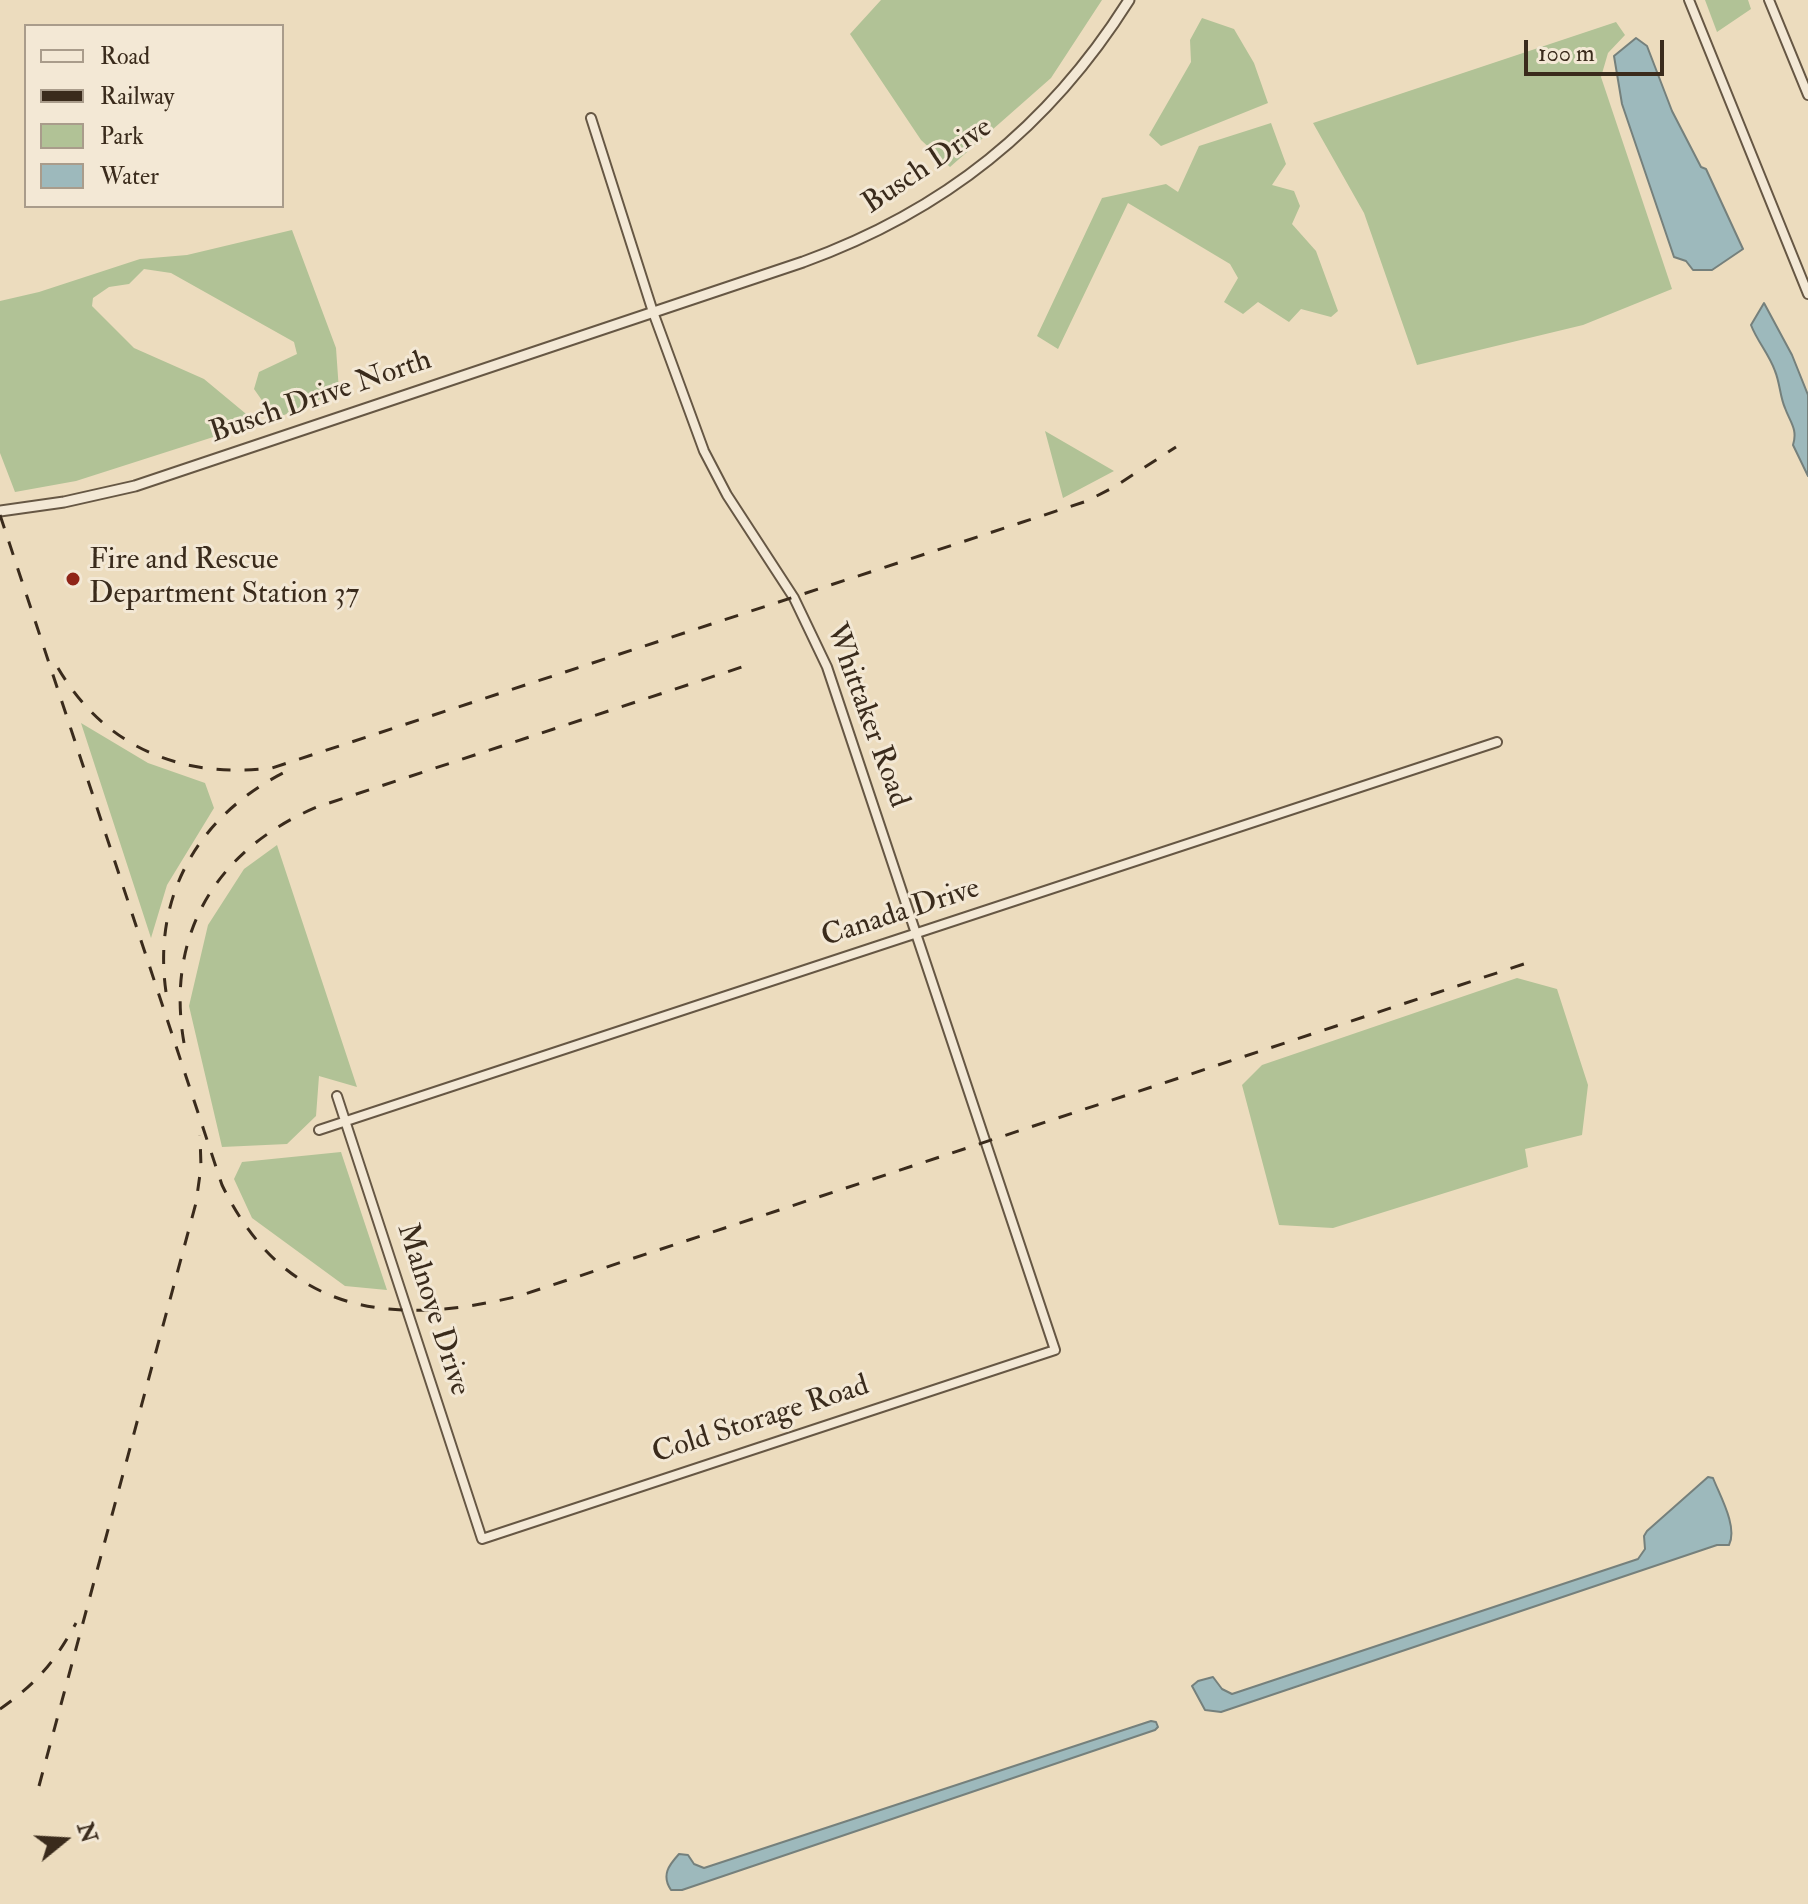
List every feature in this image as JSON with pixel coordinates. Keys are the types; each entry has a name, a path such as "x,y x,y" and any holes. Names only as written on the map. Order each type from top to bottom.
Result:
{"street":[{"name":"Busch Drive","path":"653,312 842,248 932,202 981,167 1056,99 1099,45 1129,0"},
{"path":"1689,0 1808,294"},
{"path":"1769,0 1808,95"},
{"name":"Whittaker Road","path":"591,118 653,312 704,451 727,495 784,580 827,667 1055,1350"},
{"name":"Busch Drive North","path":"0,511 64,502 135,486 653,312"},
{"name":"Canada Drive","path":"319,1130 1497,742"},
{"name":"Malnove Drive","path":"337,1096 482,1539"},
{"name":"Cold Storage Road","path":"482,1539 1055,1350"}],"green space":[{"path":"881,0 1102,0 1051,78 950,167 921,140 850,34"},
{"path":"1705,0 1748,0 1751,9 1717,32"},
{"path":"1202,18 1234,29 1254,63 1268,103 1161,146 1149,135 1191,62 1190,40"},
{"path":"1616,22 1625,35 1608,53 1601,77 1672,289 1583,325 1417,365 1364,213 1313,123"},
{"path":"1271,123 1286,164 1272,185 1294,191 1300,206 1292,224 1316,251 1338,311 1331,317 1301,309 1289,322 1258,302 1243,314 1224,302 1238,278 1230,264 1128,203 1058,349 1037,336 1102,198 1166,184 1178,192 1199,146"},
{"path":"292,230 336,348 339,391 275,419 254,389 259,372 297,354 294,342 171,273 144,269 129,284 109,287 93,298 92,306 134,348 204,379 257,423 76,481 15,492 0,453 0,301 39,292 140,259 187,255"},
{"path":"1045,431 1114,471 1063,498"},
{"path":"81,723 148,763 205,783 214,808 167,885 151,938"},
{"path":"277,845 357,1087 319,1076 316,1116 287,1144 222,1147 189,1006 208,925 244,869"},
{"path":"1517,978 1557,989 1588,1085 1582,1135 1525,1149 1528,1167 1333,1228 1279,1225 1242,1085 1262,1065"},
{"path":"341,1152 387,1290 345,1286 252,1218 234,1179 242,1162"}],"water":[{"path":"1636,38 1647,46 1672,111 1701,167 1706,169 1743,249 1712,270 1693,270 1686,261 1674,257 1622,104 1614,56"},
{"path":"1764,303 1792,355 1808,395 1808,476 1793,445 1794,430 1783,404 1775,371 1751,325"},
{"path":"1708,1477 1713,1478 1727,1512 1731,1529 1729,1545 1717,1545 1221,1712 1205,1710 1192,1686 1213,1677 1222,1689 1232,1694 1638,1559 1645,1549 1644,1536 1647,1531"},
{"path":"1151,1721 1156,1722 1158,1727 1155,1730 682,1890 671,1890 668,1885 668,1870 679,1854 688,1855 694,1864 704,1868"}],"railway":[{"path":"58,668 77,696 99,719 123,738 149,752 207,768 272,768 1087,501 1176,447"},
{"path":"0,515 222,1185 248,1228 277,1262 310,1285 346,1301 385,1309 427,1310 519,1296 1536,960"},
{"path":"184,1043 180,1003 183,966 191,932 206,900 226,871 251,846 282,825 317,807 748,665"},
{"path":"166,992 164,956 167,922 175,890 189,861 207,834 229,810 287,771"},
{"path":"39,1786 196,1203 201,1167 200,1135"},
{"path":"0,1709 44,1671 76,1623"}],"place":[{"name":"Fire and Rescue Department Station 37","path":"73,579"}]}
